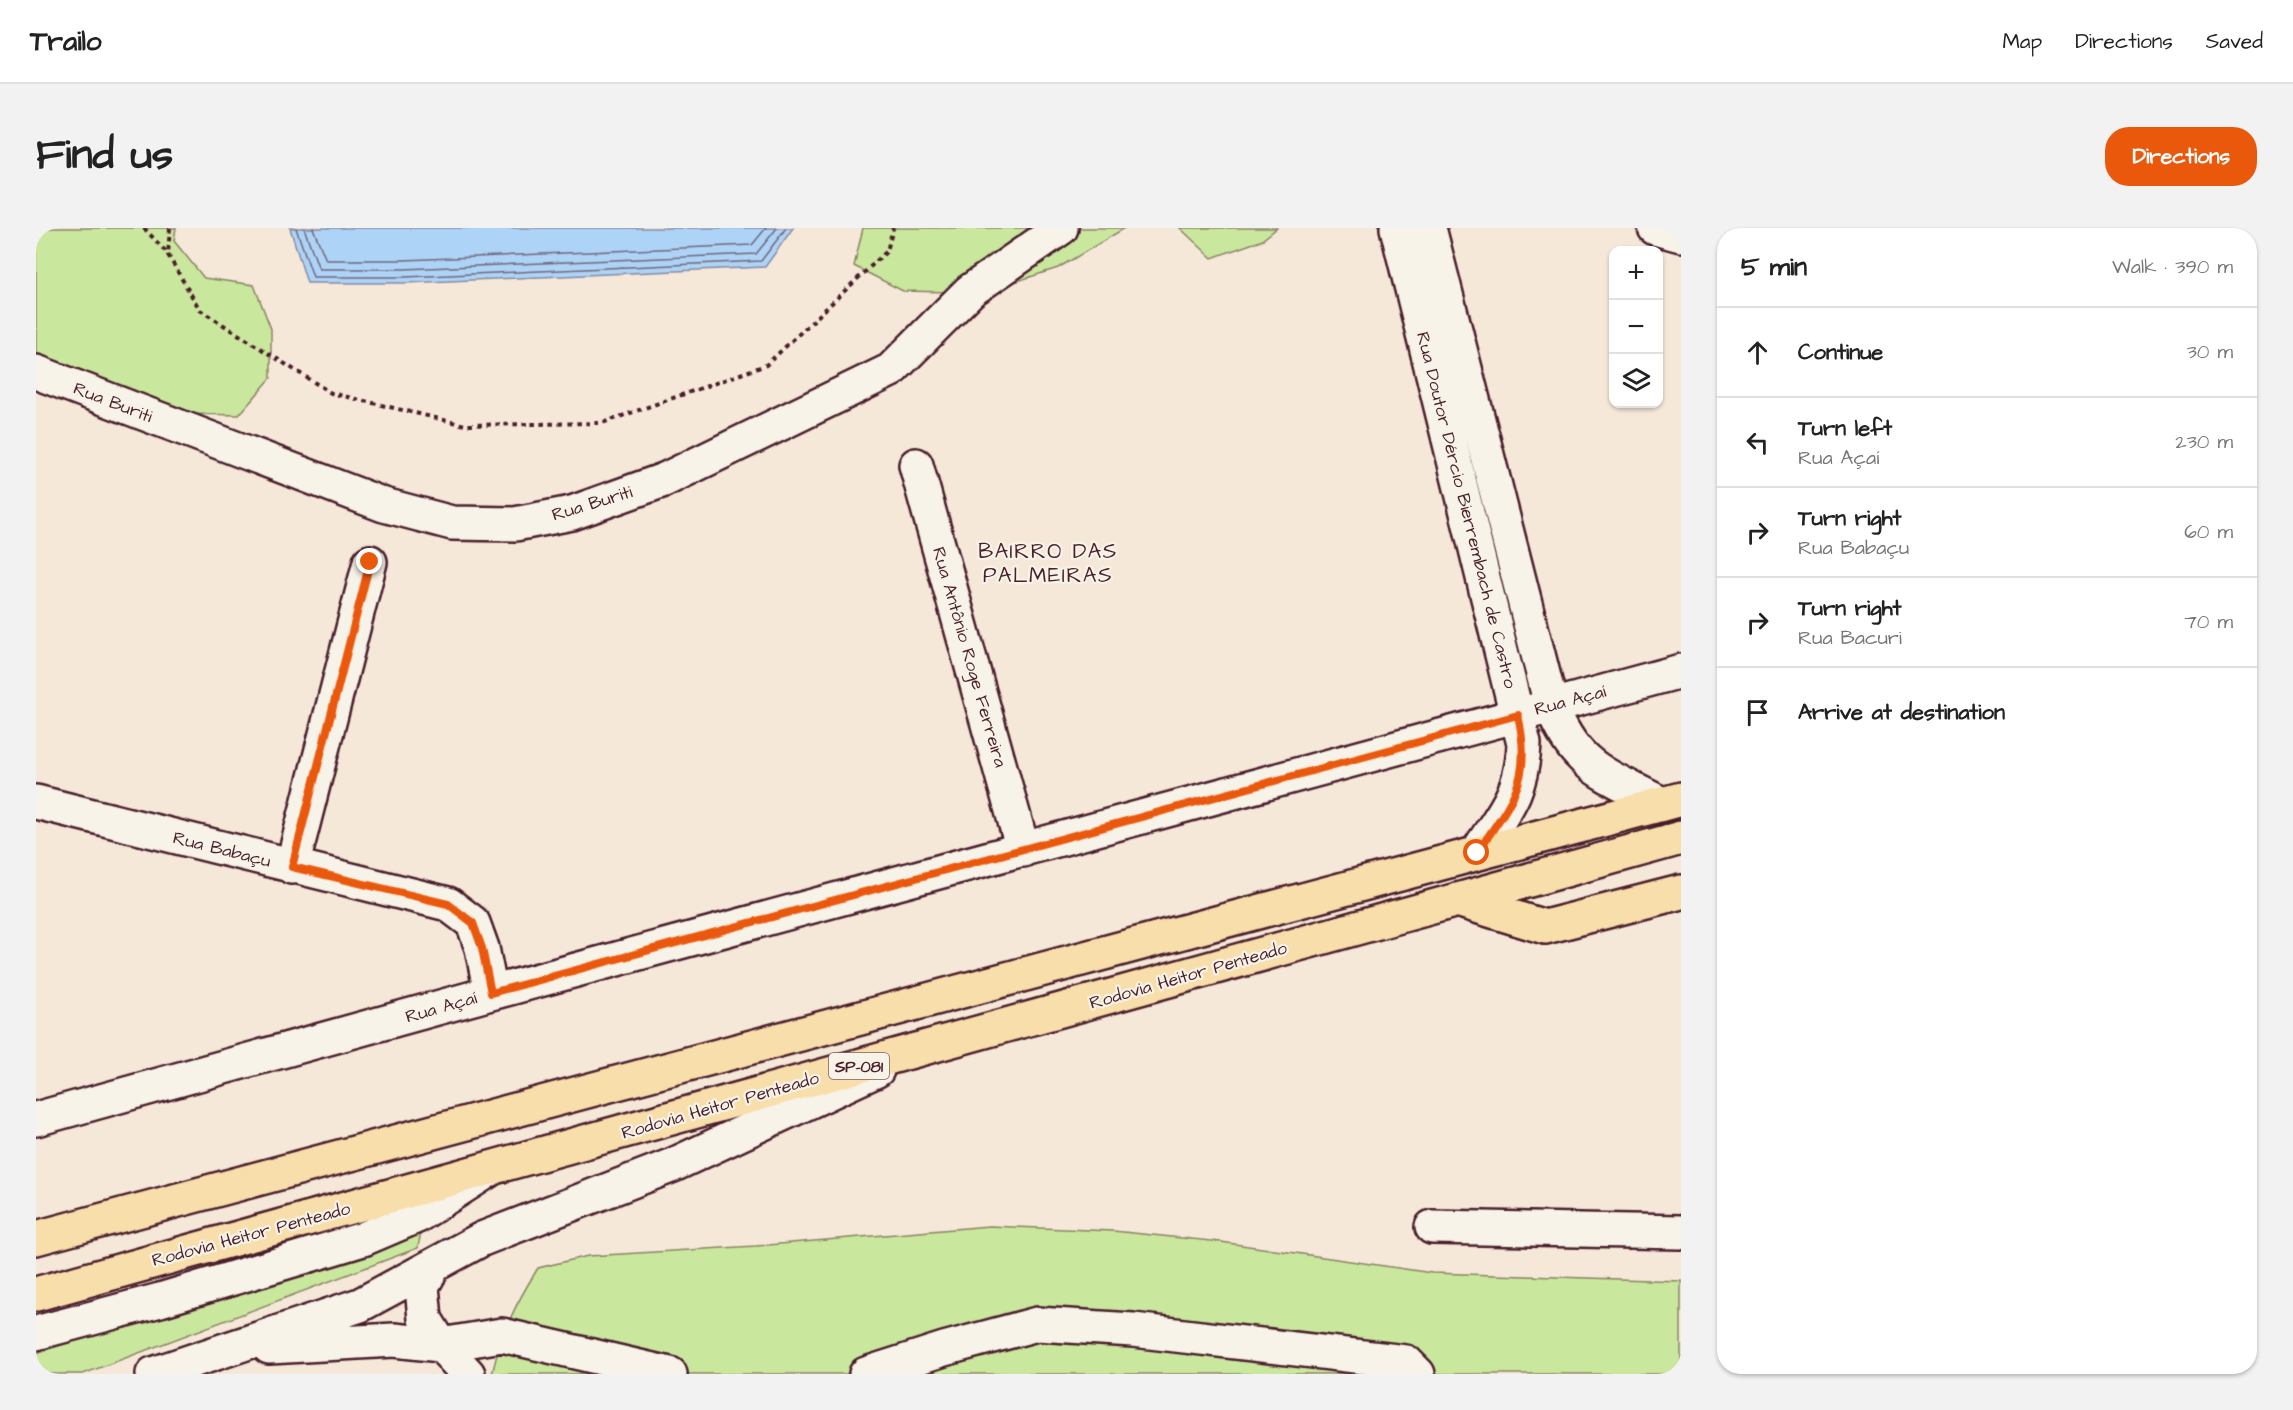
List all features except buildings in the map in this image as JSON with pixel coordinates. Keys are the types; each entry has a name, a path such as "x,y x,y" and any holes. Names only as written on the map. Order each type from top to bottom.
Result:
{"main road":[{"name":"SP-081","path":"36,1238 1671,801"},
{"name":"Rodovia Heitor Penteado","path":"36,1294 1681,838"},
{"path":"1457,900 1545,927 1681,892"}],"street":[{"name":"Rua Buriti","path":"36,372 384,505 452,523 515,524 572,513 664,480 891,370 970,291 1061,228"},
{"name":"Rua Doutor Dércio Bierrembach de Castro","path":"1396,228 1524,744 1523,770 1517,791 1477,853"},
{"name":"Rua Doutor Dércio Bierrembach de Castro","path":"1429,228 1551,705 1561,732 1576,754 1595,768 1671,801"},
{"path":"1654,228 1681,235"},
{"name":"Rua Antônio Roge Ferreira","path":"915,465 1023,850"},
{"path":"292,867 370,562"},
{"name":"Rua Açaí","path":"36,1119 491,993 1681,671"},
{"name":"Rua Babaçu","path":"36,802 448,904 473,923 482,948 491,993"},
{"path":"153,1374 360,1305 482,1239 673,1165 927,1047"},
{"path":"36,1333 160,1300 363,1239 417,1216 492,1168"},
{"path":"1432,1227 1681,1232"},
{"path":"434,1266 422,1286 425,1319 441,1345 468,1374"},
{"path":"866,1374 944,1349 1037,1324 1133,1330 1406,1362 1418,1374"},
{"path":"232,1348 394,1340 441,1345 502,1335 670,1374"}],"path":[{"path":"144,228 168,255 200,310 331,393 465,425 602,423 766,364 887,251 893,228"},
{"path":"168,255 170,228"}],"green space":[{"path":"36,228 176,228 174,241 204,278 254,285 271,329 271,378 239,415 190,414 36,377"},
{"path":"863,228 1125,228 1058,268 1002,286 952,292 903,291 854,266"},
{"path":"1180,228 1277,228 1262,240 1212,258"},
{"path":"989,1226 1113,1231 1221,1242 1432,1273 1681,1281 1681,1374 492,1374 510,1319 538,1268 588,1256 756,1246"},
{"path":"421,1231 418,1248 83,1374 36,1374 36,1353"}],"water":[{"path":"290,228 793,228 765,267 405,283 307,283"}],"district":[{"name":"BAIRRO DAS PALMEIRAS","path":"1048,563"}],"route":[{"path":"370,562 292,867 448,904 473,923 482,948 491,993 1518,715 1524,744 1523,770 1517,791 1477,853"}]}
